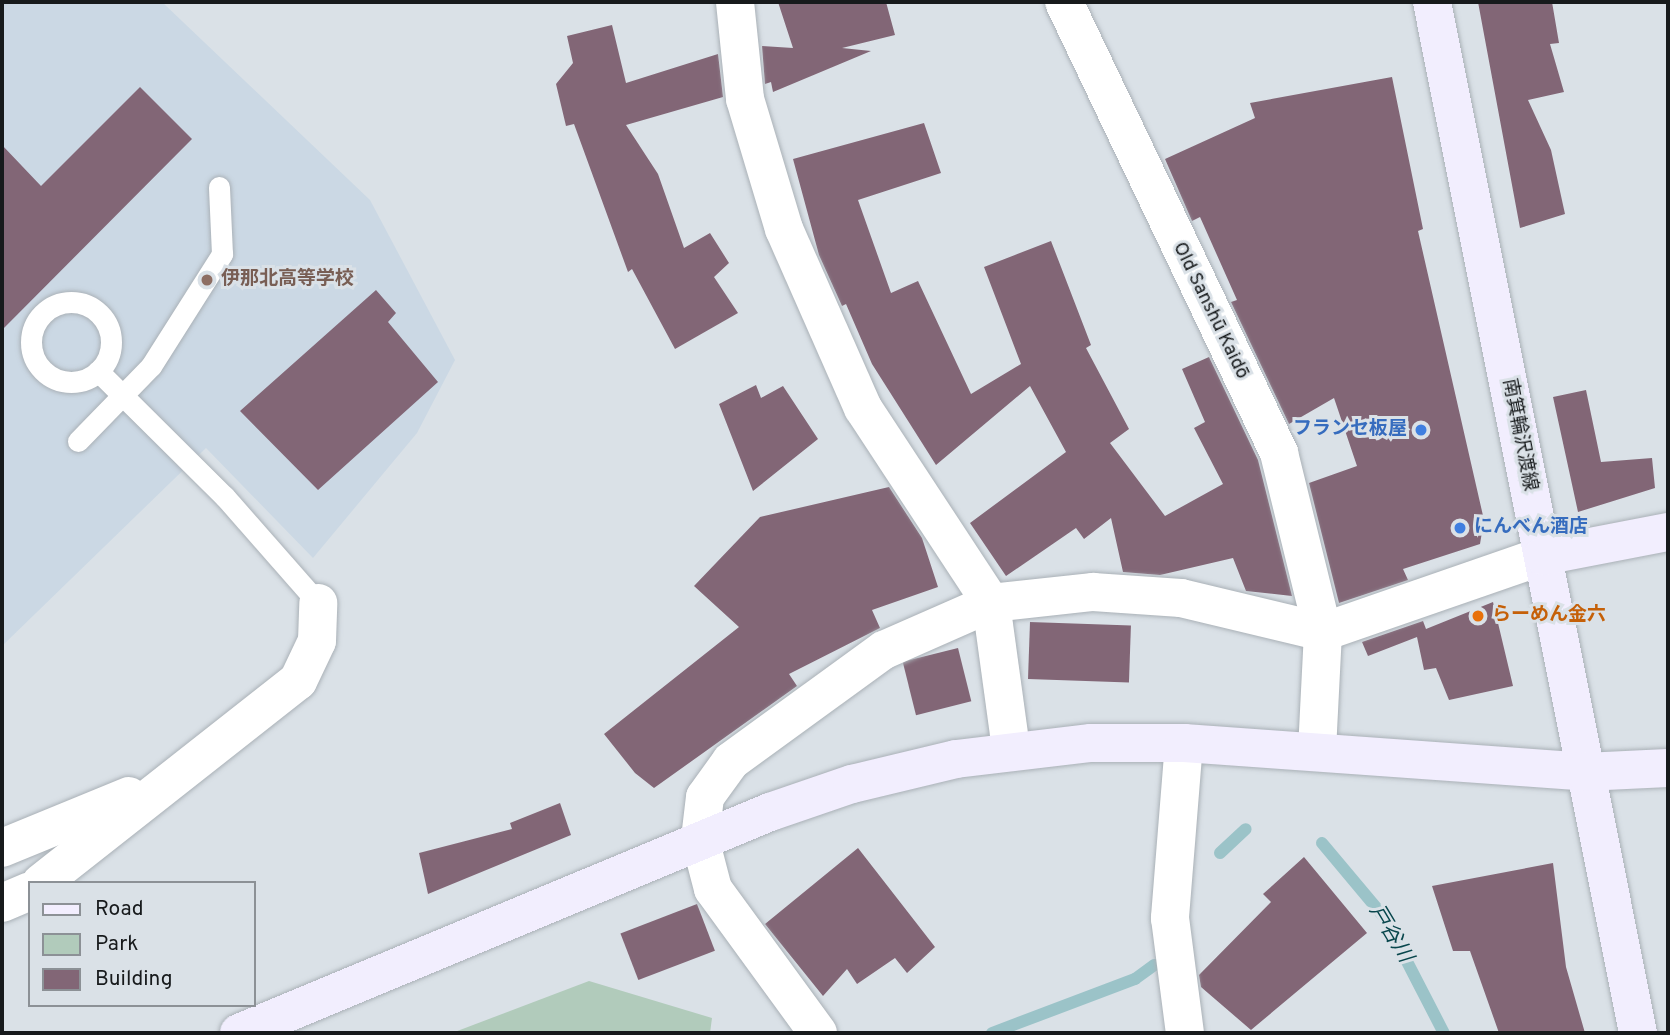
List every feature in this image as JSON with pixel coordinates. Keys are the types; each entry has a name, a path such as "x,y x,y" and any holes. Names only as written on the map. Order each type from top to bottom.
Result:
{"street":[{"path":"735,2 745,99 785,229 816,304 863,408 991,603 1011,750"},
{"name":"Old Sanshū Kaidō","path":"1064,2 1279,453 1323,632 1317,750"},
{"name":"南箕輪沢渡線","path":"1432,2 1638,1033"},
{"path":"818,1033 713,889 700,839 705,797 731,761 884,650 991,603 1093,592 1181,598 1323,632 1543,556 1668,532"},
{"path":"44,881 298,681 317,641 318,603"},
{"path":"239,1033 700,839 852,784 1011,750 1184,743 1317,750 1584,772 1668,768"},
{"path":"1184,743 1170,918 1185,1033"},
{"path":"2,848 190,768"},
{"path":"2,903 28,892"}],"lane":[{"path":"78,441 124,398 190,311 222,254 219,187"},
{"path":"98,371 225,497 318,603"}],"shaded area":[{"name":"伊那北高等学校","path":"2,2 162,2 370,200 455,360 417,433 313,558 206,448 2,646"}],"green space":[{"path":"589,981 712,1018 710,1033 452,1033"}],"building":[{"path":"778,2 886,2 895,35 842,48 871,51 773,92 771,82 765,84 762,46 793,48"},
{"path":"1478,2 1552,2 1559,43 1550,44 1564,92 1528,100 1551,150 1565,214 1520,228"},
{"path":"612,25 626,83 718,54 723,97 626,125 658,174 684,248 710,233 729,263 714,277 738,313 675,349 632,269 628,272 574,124 566,126 556,84 573,63 567,36"},
{"path":"1392,77 1423,229 1418,231 1484,520 1480,544 1403,569 1408,580 1339,603 1309,483 1357,466 1334,398 1289,424 1231,302 1237,300 1200,217 1192,221 1165,159 1255,118 1250,103"},
{"path":"140,87 192,139 2,330 2,145 41,186"},
{"path":"924,123 941,173 858,200 891,293 918,281 971,394 1021,364 984,267 1051,241 1091,345 1086,348 1129,429 1110,443 1165,516 1223,484 1194,428 1205,422 1182,369 1209,357 1258,460 1292,596 1246,591 1233,558 1160,575 1123,572 1111,518 1084,539 1076,528 1006,576 970,523 1066,452 1030,386 936,465 872,364 846,304 842,306 819,255 793,159"},
{"path":"376,290 396,313 388,322 438,382 318,490 240,411"},
{"path":"756,385 761,398 783,386 818,439 753,491 719,404"},
{"path":"1586,390 1601,462 1652,458 1655,488 1578,512 1553,397"},
{"path":"889,487 922,538 938,587 872,610 880,628 789,674 797,686 654,788 635,773 604,734 739,627 694,586 760,517"},
{"path":"1493,602 1513,686 1449,700 1436,668 1424,670 1417,637 1368,656 1362,642 1423,621 1426,629"},
{"path":"1030,622 1131,626 1129,682 1028,679"},
{"path":"958,648 971,701 916,715 903,662"},
{"path":"560,803 571,835 428,894 419,853 512,829 510,823"},
{"path":"858,848 935,947 907,973 895,958 857,984 847,969 823,996 765,924"},
{"path":"1304,857 1367,933 1251,1030 1201,987 1199,975 1271,902 1263,894"},
{"path":"1553,863 1566,967 1585,1033 1499,1033 1470,951 1453,951 1432,886"},
{"path":"697,904 715,951 638,980 620,933"}],"waterway":[{"name":"戸谷川","path":"1220,853 1246,829"},
{"name":"戸谷川","path":"1322,843 1384,917 1444,1033"},
{"name":"戸谷川","path":"992,1033 1135,979 1154,965"}],"place":[{"name":"伊那北高等学校","path":"207,280"},
{"name":"フランセ板屋","path":"1421,430"},
{"name":"にんべん酒店","path":"1460,528"},
{"name":"らーめん金六","path":"1478,616"}]}
